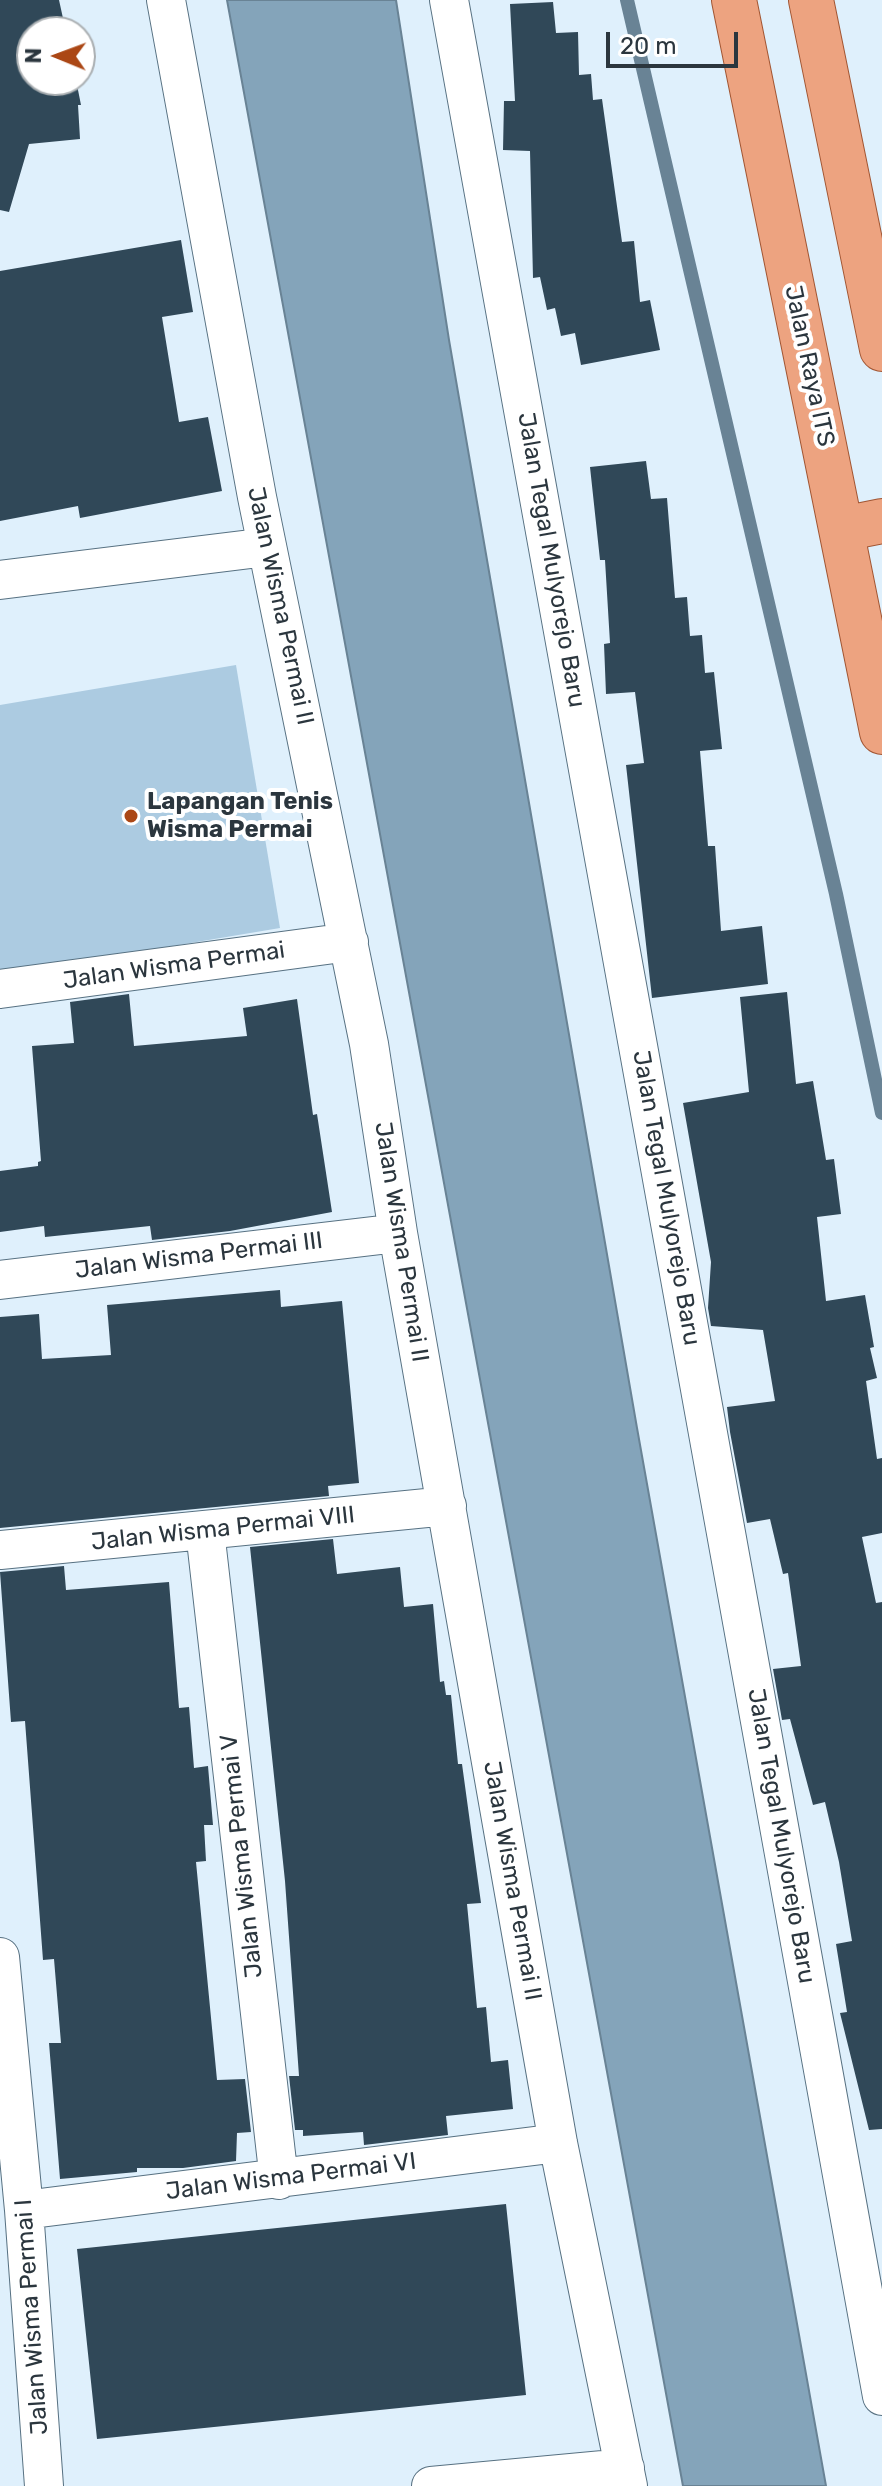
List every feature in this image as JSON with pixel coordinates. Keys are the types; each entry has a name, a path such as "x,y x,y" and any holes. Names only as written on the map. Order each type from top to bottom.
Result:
{"main road":[{"name":"Jalan Raya ITS","path":"734,0 862,525 882,732"},
{"path":"811,0 882,349"}],"street":[{"name":"Jalan Wisma Permai II","path":"166,0 267,547 349,942 558,2143 627,2477"},
{"name":"Jalan Tegal Mulyorejo Baru","path":"449,0 882,2396"},
{"path":"0,580 267,547"},
{"name":"Jalan Wisma Permai","path":"0,989 349,942"},
{"name":"Jalan Wisma Permai III","path":"0,1280 398,1233"},
{"name":"Jalan Wisma Permai VIII","path":"0,1550 447,1506"},
{"name":"Jalan Wisma Permai V","path":"205,1531 279,2180"},
{"name":"Jalan Wisma Permai I","path":"0,1957 24,2210 44,2486"},
{"name":"Jalan Wisma Permai VI","path":"24,2210 558,2143"},
{"path":"431,2486 627,2477"}],"shaded area":[{"path":"227,0 396,0 449,340 637,1428 826,2486 683,2486"},
{"name":"Lapangan Tenis Wisma Permai","path":"236,665 280,928 0,975 0,705"}],"building":[{"path":"0,0 59,0 62,16 16,16 16,96 79,96 80,139 29,144 9,212 0,210"},
{"path":"553,2 556,33 578,32 579,75 591,74 593,100 602,99 622,242 634,241 640,302 650,300 660,350 581,365 575,333 561,336 555,308 547,310 540,277 533,278 530,151 503,150 504,101 515,101 510,4"},
{"path":"181,240 193,312 162,317 179,422 208,417 222,491 80,518 78,506 0,521 0,271"},
{"path":"646,461 651,499 667,498 675,598 687,597 690,636 702,635 705,673 714,672 722,749 700,751 708,846 715,846 721,931 762,926 768,984 652,998 626,765 644,763 635,692 606,694 604,644 610,643 605,560 600,560 590,467"},
{"path":"787,992 796,1084 813,1081 826,1160 834,1159 841,1214 817,1217 826,1301 865,1295 874,1347 870,1348 877,1378 866,1381 877,1459 882,1458 882,1533 862,1537 876,1603 882,1602 882,2129 869,2130 840,2013 847,2012 836,1944 852,1941 825,1802 813,1805 790,1719 782,1720 773,1669 801,1666 788,1573 783,1574 770,1519 747,1523 730,1432 727,1407 775,1401 763,1330 711,1326 708,1308 711,1262 683,1103 749,1092 740,997"},
{"path":"129,994 134,1046 247,1036 243,1008 297,999 313,1115 317,1114 332,1212 230,1231 152,1240 150,1226 45,1237 44,1226 0,1232 0,1171 38,1166 41,1161 32,1046 74,1043 70,1002"},
{"path":"280,1290 281,1307 342,1301 359,1483 328,1486 329,1496 0,1528 0,1317 39,1314 42,1359 111,1355 107,1305"},
{"path":"333,1539 337,1574 400,1567 404,1607 433,1604 440,1682 444,1681 446,1695 451,1695 458,1764 462,1764 481,1903 467,1904 477,2008 486,2007 491,2062 508,2060 513,2109 446,2116 448,2135 364,2145 363,2132 303,2136 303,2130 295,2130 289,2076 299,2076 285,1881 250,1547"},
{"path":"64,1566 66,1590 169,1582 179,1708 189,1707 194,1768 208,1766 213,1825 204,1825 206,1861 196,1862 217,2080 245,2079 251,2132 237,2133 236,2161 183,2168 137,2168 137,2172 60,2179 49,2043 61,2043 54,1959 43,1960 25,1721 11,1722 0,1572"},
{"path":"506,2204 526,2395 97,2439 77,2249"}],"waterway":[{"path":"627,0 836,894 882,1113"}],"place":[{"name":"Lapangan Tenis Wisma Permai","path":"131,816"}]}
